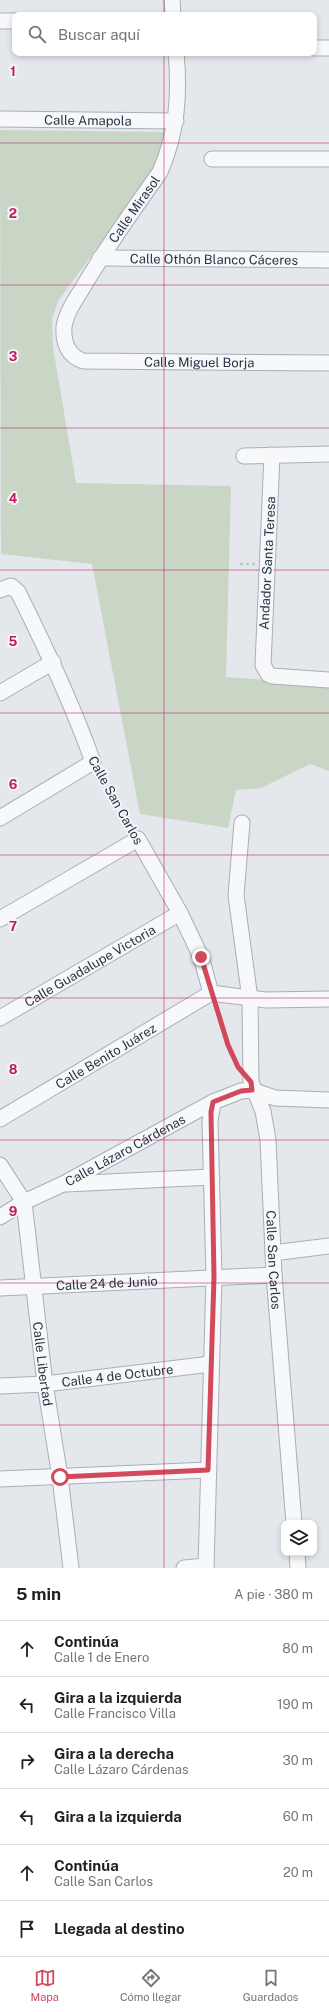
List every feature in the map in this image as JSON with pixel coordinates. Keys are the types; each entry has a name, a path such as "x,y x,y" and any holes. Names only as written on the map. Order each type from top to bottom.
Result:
{"street":[{"path":"172,0 173,12"},
{"path":"0,21 12,21"},
{"path":"317,48 329,48"},
{"name":"Calle Mirasol","path":"72,355 66,344 64,328 66,318 100,258 160,172 172,138 176,121 178,96 176,56"},
{"name":"Calle Amapola","path":"0,119 176,121"},
{"path":"212,159 329,159"},
{"name":"Calle Othón Blanco Cáceres","path":"100,258 329,260"},
{"name":"Calle Miguel Borja","path":"72,355 83,361 329,363"},
{"path":"244,456 329,454"},
{"name":"Andador Santa Teresa","path":"272,455 262,659 265,670 272,676 329,680"},
{"name":"Calle San Carlos","path":"5,588 18,592 53,662 77,716 93,762"},
{"path":"0,693 53,662"},
{"path":"0,818 93,762"},
{"name":"Calle San Carlos","path":"242,823 236,895 250,999 251,1086 266,1121 274,1275 294,1520"},
{"path":"0,919 138,839"},
{"name":"Calle San Carlos","path":"138,839 180,913 220,994"},
{"name":"Calle Guadalupe Victoria","path":"1,1016 180,913"},
{"path":"220,994 250,999 329,999"},
{"name":"Calle Benito Juárez","path":"0,1118 220,994"},
{"path":"251,1086 275,1098 329,1100"},
{"name":"Calle Lázaro Cárdenas","path":"0,1217 24,1202 63,1184 213,1102 251,1086"},
{"path":"184,1568 206,1567 214,1277 210,1121 213,1102"},
{"name":"Calle Libertad","path":"0,1166 24,1202 35,1285 45,1384 60,1477 71,1568"},
{"path":"63,1184 212,1177"},
{"path":"273,1253 329,1246"},
{"name":"Calle 24 de Junio","path":"0,1288 35,1285 274,1275"},
{"name":"Calle 4 de Octubre","path":"0,1386 45,1384 211,1364"},
{"path":"0,1480 208,1470"},
{"path":"297,1556 298,1568"}],"path":[{"name":"Calle San Carlos","path":"93,762 138,839"},
{"path":"220,994 228,1045 238,1067 251,1086"}],"green space":[{"path":"0,130 168,132 149,177 58,301 52,319 53,347 76,483 231,486 226,677 329,685 329,771 310,764 261,788 236,790 228,828 140,814 92,564 1,554"}],"route":[{"path":"60,1477 208,1470 214,1277 211,1112 213,1102 241,1091 252,1090 251,1082 238,1067 228,1045 201,957"}]}
